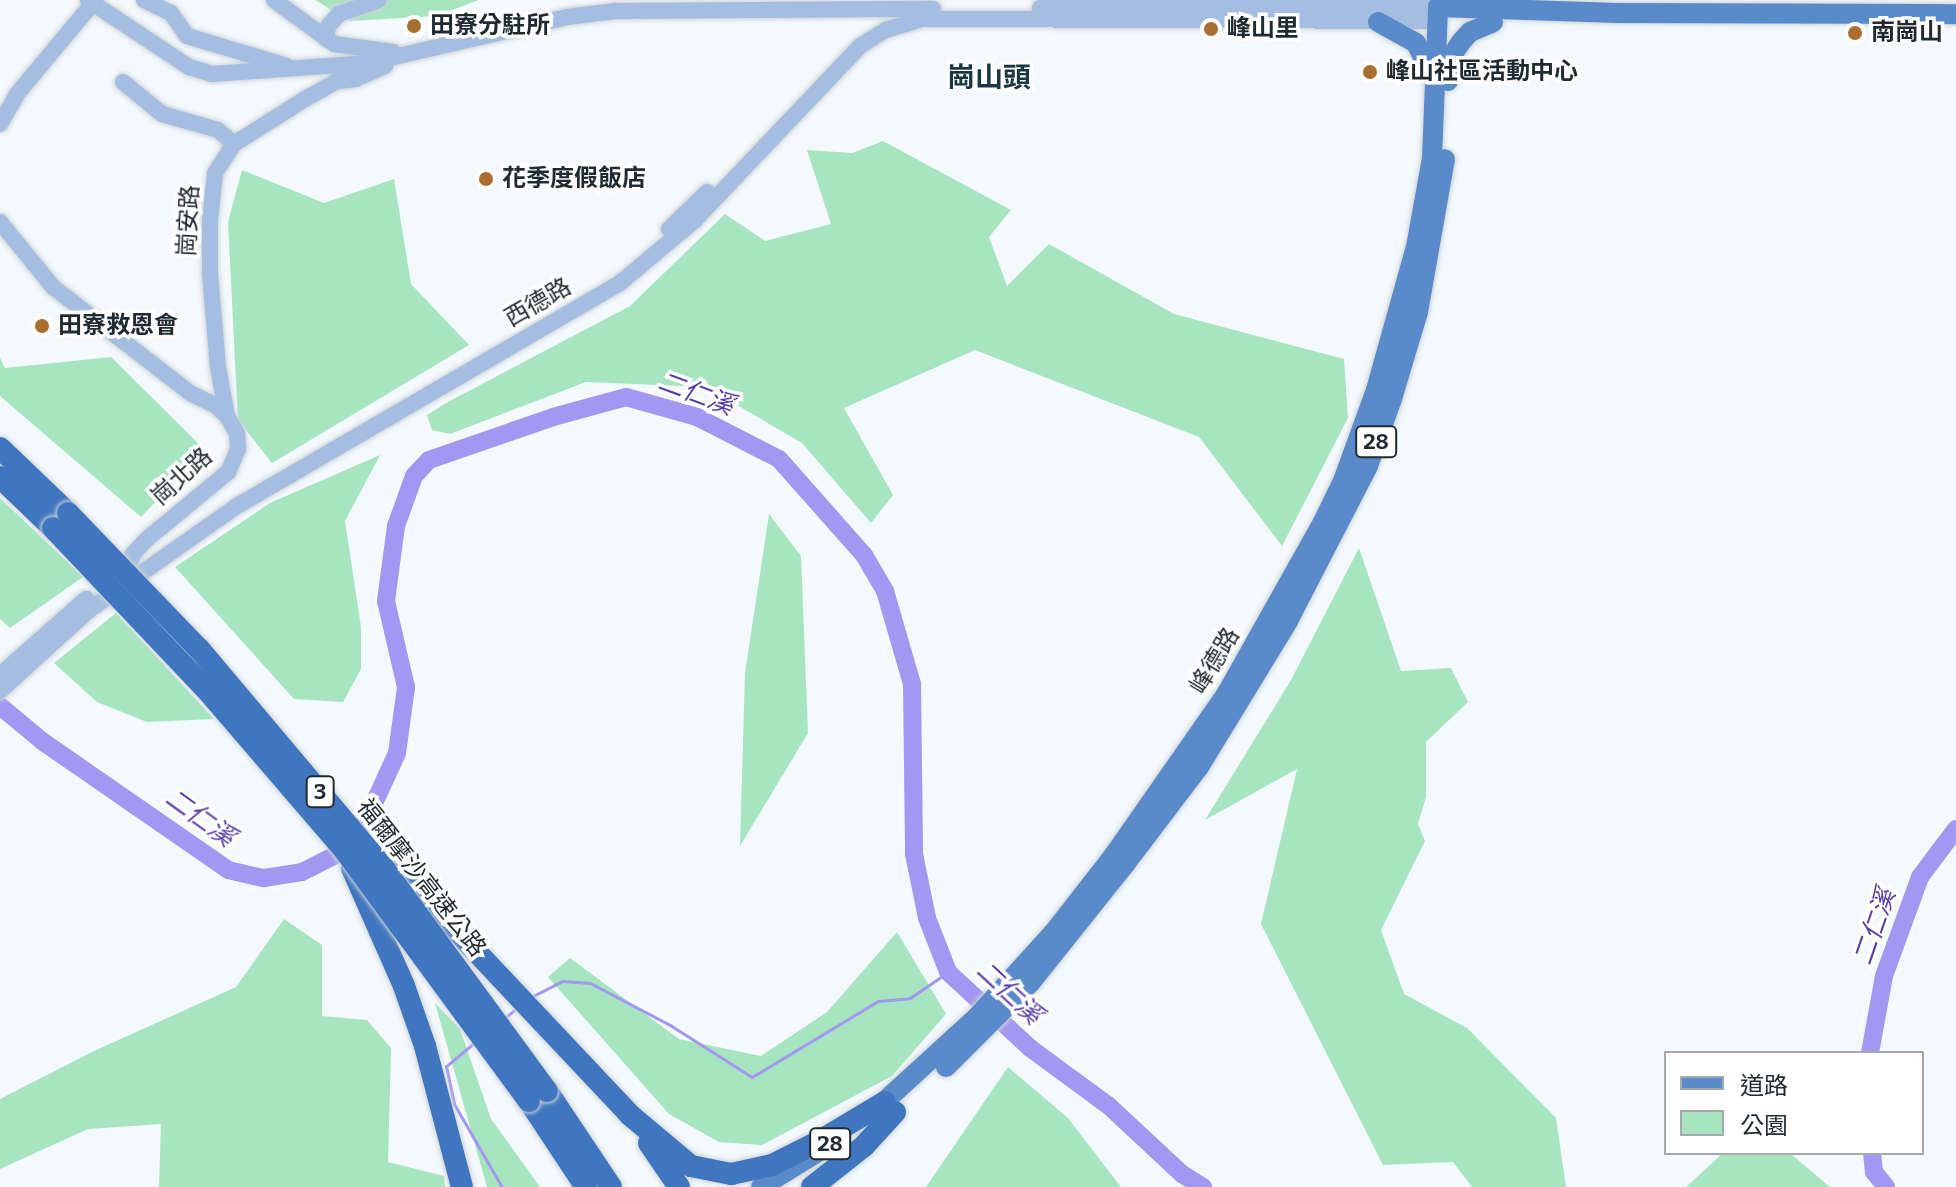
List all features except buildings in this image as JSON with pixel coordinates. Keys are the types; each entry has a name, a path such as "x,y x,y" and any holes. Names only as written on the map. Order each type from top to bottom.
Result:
{"highway":[{"name":"福爾摩沙高速公路","path":"0,448 346,852 611,1187"},
{"name":"福爾摩沙高速公路","path":"0,477 60,520 200,650 385,870 538,1096 586,1187"},
{"path":"346,852 404,986 425,1046 462,1187"},
{"path":"385,870 418,893 630,1115 691,1166 731,1174 795,1155 894,1104"},
{"path":"812,1187 864,1146 894,1104"},
{"path":"630,1115 679,1187"}],"main road":[{"path":"1445,14 1956,14"},
{"path":"1445,14 1493,22 1956,26"},
{"name":"峰德路","path":"787,1187 973,1041 1031,982 1192,762 1343,481 1392,346 1432,158 1445,14"},
{"path":"1378,22 1416,43 1441,81"},
{"path":"1441,81 1461,42 1470,32 1493,22"},
{"name":"峰德路","path":"761,1187 894,1104"}],"street":[{"path":"144,0 171,13 187,36 296,69"},
{"name":"崗安路","path":"274,0 334,44 360,50 418,52"},
{"path":"325,38 329,25 339,14 379,0"},
{"path":"0,124 44,59 90,2"},
{"name":"崗安路","path":"90,2 189,67 212,74 368,63 622,5 904,11 1445,14"},
{"path":"904,11 922,19 1378,22 1445,14"},
{"name":"西德路","path":"617,278 855,39 904,11"},
{"name":"西德路","path":"131,571 292,470 617,278 694,221 860,46 886,30 922,19"},
{"name":"崗安路","path":"227,416 218,367 210,220 215,173 234,144 338,81 356,79 418,52"},
{"path":"123,82 162,114 218,130 234,144"},
{"path":"0,222 53,287 190,393 227,416"},
{"name":"崗北路","path":"131,571 133,554 147,539 228,472 238,449 237,433 227,416"},
{"path":"0,675 131,571"},
{"path":"0,691 87,605"}],"green space":[{"path":"315,0 479,0 436,16 350,21"},
{"path":"883,141 1011,210 989,237 1007,286 1049,244 1174,314 1344,359 1348,418 1282,546 1199,437 975,350 844,408 893,495 871,523 802,443 706,387 586,382 450,434 432,430 427,415 446,403 630,306 725,214 765,241 831,224 807,150 852,153"},
{"path":"242,170 324,203 394,179 411,284 469,345 272,463 238,420 228,222"},
{"path":"111,357 205,450 141,517 0,396 0,358 5,368"},
{"path":"380,455 345,521 361,627 361,669 343,702 294,699 175,567 270,503"},
{"path":"0,498 83,577 10,628 0,619"},
{"path":"769,514 801,556 808,733 740,846 745,673"},
{"path":"1359,548 1401,671 1451,668 1468,702 1426,742 1426,797 1418,824 1425,841 1381,930 1404,994 1467,1028 1556,1118 1566,1187 1472,1187 1453,1162 1383,1165 1261,924 1297,769 1205,820 1291,680"},
{"path":"116,613 214,719 147,722 97,702 54,663"},
{"path":"284,919 322,945 322,1016 367,1020 391,1048 388,1162 444,1176 445,1187 159,1187 161,1124 88,1129 0,1169 0,1099 94,1051 236,987"},
{"path":"897,932 946,1014 892,1076 762,1145 719,1142 669,1114 548,977 570,958 679,1039 761,1056 827,1012"},
{"path":"435,1003 460,1029 491,1119 540,1187 487,1187"},
{"path":"1008,1067 1068,1118 1121,1187 926,1187"},
{"path":"1721,1155 1792,1155 1830,1187 1686,1187"}],"waterway":[{"name":"二仁溪","path":"0,706 42,741 228,870 264,878 302,872 334,856 365,823 397,753 406,687 386,601 396,526 414,476 429,460 553,417 626,397 697,417 779,459 864,555 885,591 912,684 914,854 927,918 948,972 1030,1048 1109,1106 1182,1174 1203,1187"},
{"name":"二仁溪","path":"1870,1051 1884,976 1920,877 1956,829"},
{"path":"531,997 562,981 590,983 670,1025 752,1077 878,1001 910,998 948,972"},
{"path":"506,1017 518,1007"},
{"path":"475,1042 446,1066 454,1104 502,1187"},
{"name":"二仁溪","path":"1872,1155 1874,1172 1886,1187"}],"place":[{"name":"田寮分駐所","path":"414,26"},
{"name":"峰山里","path":"1211,29"},
{"name":"南崗山","path":"1855,33"},
{"name":"峰山社區活動中心","path":"1370,72"},
{"name":"花季度假飯店","path":"486,179"},
{"name":"田寮救恩會","path":"42,326"}],"district":[{"name":"崗山頭","path":"989,78"}]}
